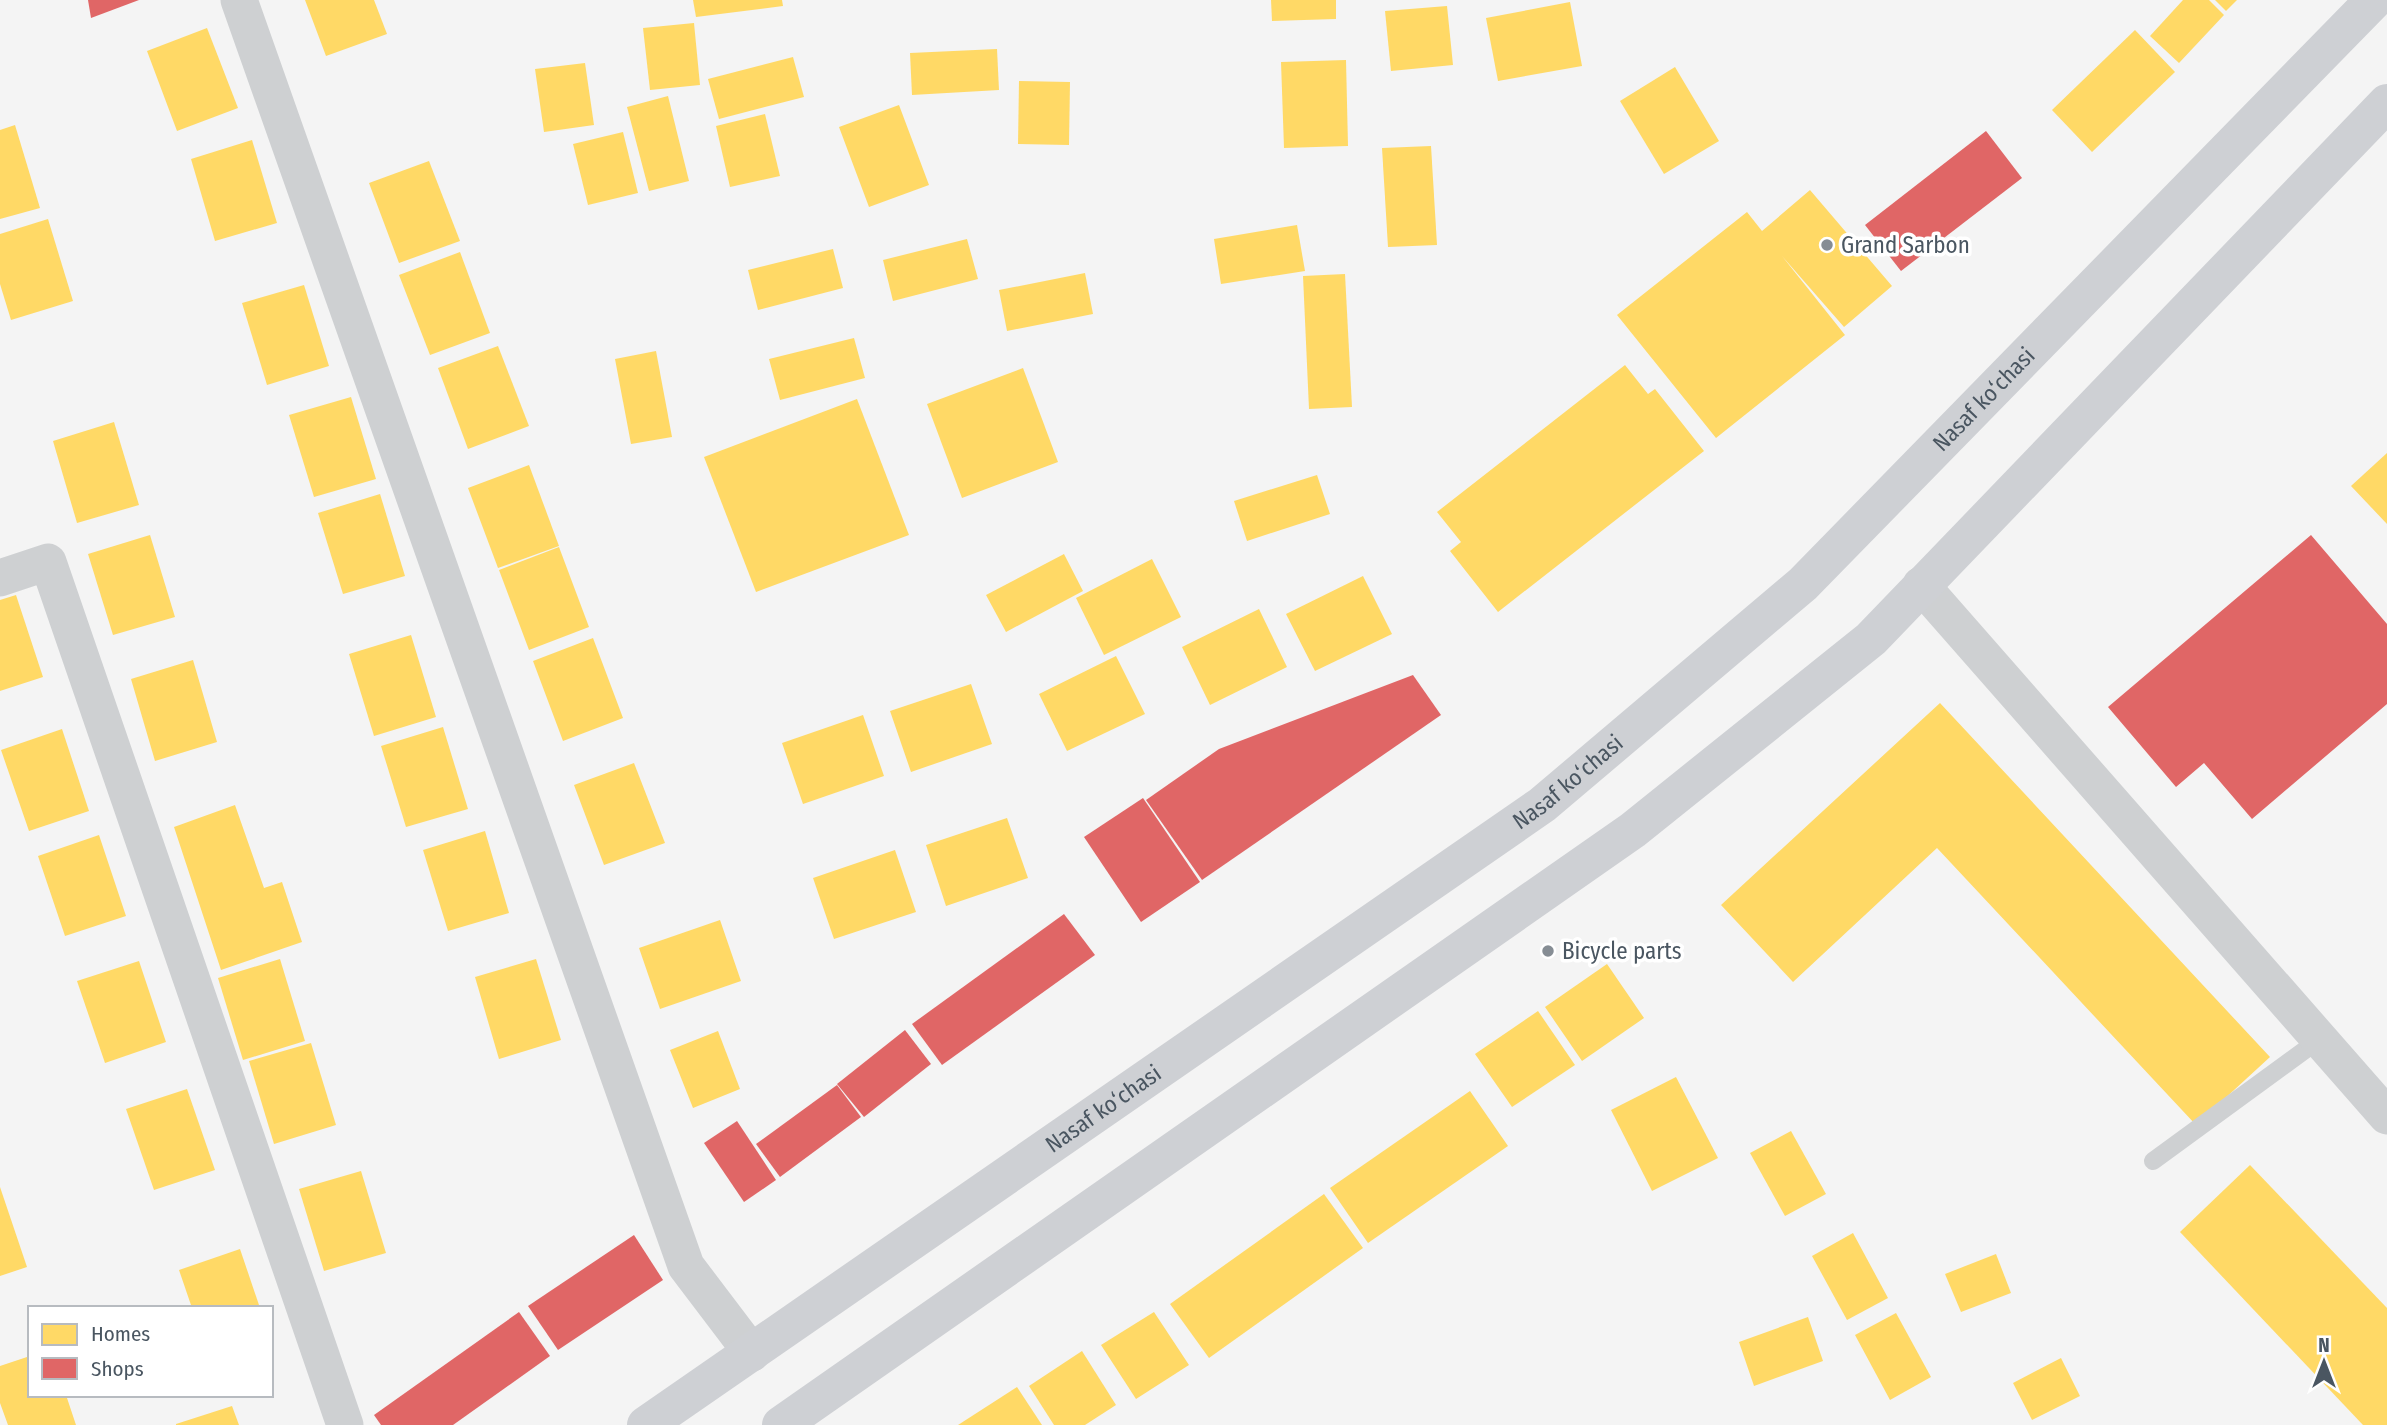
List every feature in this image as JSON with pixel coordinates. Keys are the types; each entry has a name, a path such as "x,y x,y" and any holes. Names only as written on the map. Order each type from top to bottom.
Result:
{"main road":[{"name":"Nasaf ko‘chasi","path":"646,1425 1542,806 1803,584 2374,0"},
{"path":"781,1425 1633,830 1871,639 2387,103"}],"street":[{"path":"239,0 686,1266 752,1353"},
{"path":"0,578 48,562 345,1425"},
{"path":"1921,585 2387,1116"}],"lane":[{"path":"2153,1161 2320,1039"}],"building: Homes":[{"path":"305,0 374,0 387,34 326,56"},
{"path":"693,0 782,0 783,6 696,17"},
{"path":"1271,0 1336,0 1336,19 1272,21"},
{"path":"2183,0 2209,0 2224,15 2179,63 2150,36"},
{"path":"2215,0 2237,0 2226,11"},
{"path":"1570,2 1582,66 1498,81 1486,18"},
{"path":"1447,6 1453,65 1391,71 1385,11"},
{"path":"694,23 700,85 650,90 643,28"},
{"path":"207,28 238,108 177,131 147,51"},
{"path":"2135,30 2175,72 2092,152 2052,110"},
{"path":"997,49 999,90 912,95 910,53"},
{"path":"793,57 804,97 719,119 708,79"},
{"path":"1346,60 1348,146 1284,148 1281,62"},
{"path":"585,63 594,125 544,132 535,69"},
{"path":"1675,67 1719,141 1664,174 1620,101"},
{"path":"1019,81 1070,82 1069,145 1018,144"},
{"path":"668,96 689,181 649,191 627,107"},
{"path":"899,105 929,185 869,207 839,127"},
{"path":"765,114 780,176 730,187 716,126"},
{"path":"15,125 40,208 0,219 0,130"},
{"path":"623,132 638,193 588,205 573,144"},
{"path":"252,140 277,223 215,241 191,159"},
{"path":"1431,146 1437,245 1388,247 1382,148"},
{"path":"429,161 460,241 399,263 369,183"},
{"path":"1810,190 1892,286 1844,327 1782,256 1845,335 1716,438 1617,315 1747,212 1762,231"},
{"path":"48,219 73,301 11,320 0,284 0,234"},
{"path":"1297,225 1305,271 1221,284 1214,239"},
{"path":"967,239 978,279 893,301 883,260"},
{"path":"833,249 843,288 758,310 748,270"},
{"path":"460,252 490,333 430,355 399,275"},
{"path":"1085,273 1093,314 1007,331 999,290"},
{"path":"1345,274 1352,407 1309,409 1303,276"},
{"path":"304,285 329,366 267,385 242,303"},
{"path":"854,338 865,378 780,400 769,359"},
{"path":"498,346 529,426 468,449 438,368"},
{"path":"656,351 672,437 631,444 615,359"},
{"path":"1625,365 1648,394 1655,389 1704,451 1498,612 1450,551 1461,542 1437,512"},
{"path":"1023,368 1058,462 962,498 927,404"},
{"path":"351,397 376,479 314,497 289,415"},
{"path":"857,399 909,535 756,592 704,457"},
{"path":"114,422 139,505 77,523 53,441"},
{"path":"2387,453 2387,524 2351,486"},
{"path":"529,465 559,546 498,568 468,488"},
{"path":"1317,475 1330,514 1247,541 1234,501"},
{"path":"380,494 405,576 343,594 318,513"},
{"path":"150,535 175,617 113,635 88,554"},
{"path":"559,547 589,627 529,650 499,570"},
{"path":"1064,554 1083,591 1006,632 986,595"},
{"path":"1152,559 1181,617 1104,655 1076,598"},
{"path":"1363,576 1392,634 1315,671 1286,614"},
{"path":"16,595 43,677 0,691 0,600"},
{"path":"1259,609 1287,667 1210,705 1182,647"},
{"path":"411,635 436,717 374,736 349,654"},
{"path":"593,638 623,718 563,741 533,661"},
{"path":"1116,656 1145,714 1067,751 1039,694"},
{"path":"193,660 217,742 155,761 131,679"},
{"path":"971,684 992,744 911,772 890,711"},
{"path":"1940,703 2270,1057 2196,1125 1937,848 1793,982 1721,905"},
{"path":"863,715 884,776 803,804 782,743"},
{"path":"443,727 468,809 406,827 381,746"},
{"path":"62,729 89,811 29,831 1,750"},
{"path":"634,763 665,843 604,865 574,785"},
{"path":"235,805 264,888 282,882 302,942 221,970 174,827"},
{"path":"1007,818 1028,878 946,906 926,845"},
{"path":"485,831 509,913 448,931 423,850"},
{"path":"99,835 126,916 65,936 38,856"},
{"path":"895,850 916,912 834,939 813,878"},
{"path":"720,920 741,981 660,1009 639,948"},
{"path":"280,959 305,1041 243,1060 218,978"},
{"path":"536,959 561,1040 499,1059 475,977"},
{"path":"139,961 166,1042 105,1063 77,981"},
{"path":"1607,964 1644,1018 1582,1061 1545,1007"},
{"path":"1538,1011 1575,1065 1512,1107 1475,1054"},
{"path":"718,1031 740,1089 693,1108 670,1050"},
{"path":"311,1043 336,1125 274,1144 249,1061"},
{"path":"1676,1077 1718,1158 1652,1191 1611,1110"},
{"path":"187,1089 215,1170 154,1190 126,1109"},
{"path":"1470,1091 1508,1146 1368,1243 1330,1188"},
{"path":"1791,1131 1826,1194 1785,1216 1750,1153"},
{"path":"2250,1165 2387,1308 2387,1425 2363,1425 2180,1232"},
{"path":"361,1171 386,1253 324,1271 299,1189"},
{"path":"0,1187 27,1267 0,1276"},
{"path":"1324,1194 1363,1248 1209,1358 1170,1304"},
{"path":"1853,1233 1888,1298 1847,1320 1812,1256"},
{"path":"240,1249 259,1306 191,1306 179,1270"},
{"path":"1996,1254 2011,1293 1961,1312 1945,1274"},
{"path":"1154,1312 1189,1365 1136,1399 1101,1345"},
{"path":"1896,1313 1931,1377 1890,1400 1855,1335"},
{"path":"1808,1317 1823,1361 1754,1386 1739,1342"},
{"path":"1082,1351 1116,1405 1085,1425 1054,1425 1029,1386"},
{"path":"28,1357 28,1397 67,1397 76,1425 8,1425 0,1403 0,1366"},
{"path":"2061,1358 2080,1396 2032,1420 2013,1383"},
{"path":"1017,1387 1042,1425 958,1425"},
{"path":"232,1406 239,1425 176,1425 176,1424"}],"building: Shops":[{"path":"88,0 139,0 91,18"},
{"path":"1986,131 2022,178 1901,271 1865,225"},
{"path":"2311,535 2387,624 2387,704 2252,819 2204,763 2176,787 2108,707"},
{"path":"1413,675 1441,715 1202,880 1146,800 1219,749"},
{"path":"1143,798 1200,882 1141,922 1084,837"},
{"path":"1064,914 1095,955 942,1065 912,1024"},
{"path":"905,1030 931,1064 864,1117 837,1084"},
{"path":"837,1085 861,1117 780,1177 756,1144"},
{"path":"737,1121 776,1180 744,1202 704,1143"},
{"path":"634,1235 663,1280 558,1350 528,1306"},
{"path":"519,1312 550,1356 453,1425 381,1425 374,1415"}],"place":[{"name":"Grand Sarbon","path":"1827,245"},
{"name":"Bicycle parts","path":"1548,951"}]}
